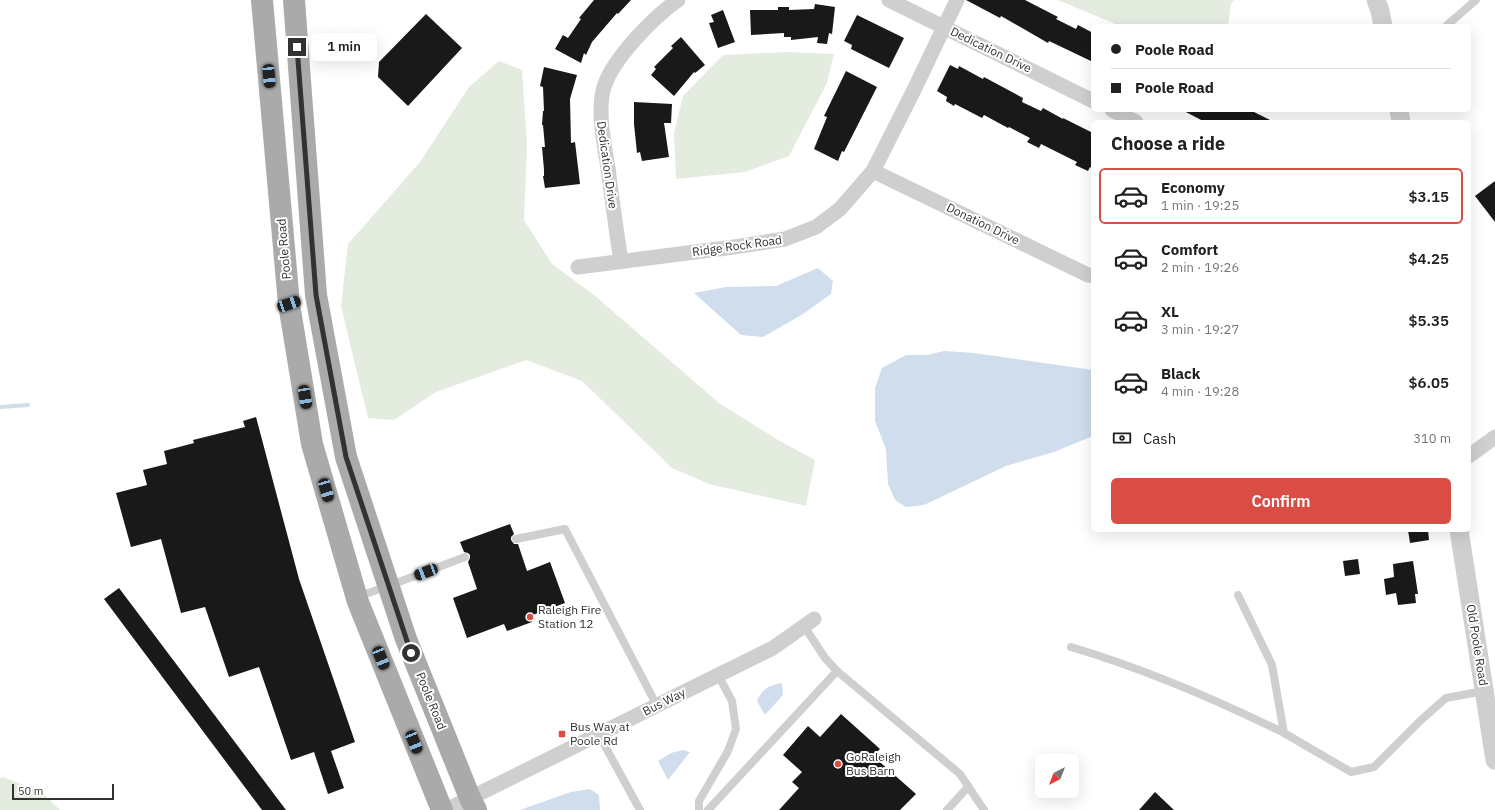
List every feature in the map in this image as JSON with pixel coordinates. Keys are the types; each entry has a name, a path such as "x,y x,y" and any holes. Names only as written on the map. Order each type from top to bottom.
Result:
{"main road":[{"name":"Poole Road","path":"262,0 289,304 312,444 357,597 442,810"},
{"name":"Poole Road","path":"294,0 316,295 346,457 406,640 473,804"},
{"path":"289,304 316,295"}],"street":[{"name":"Dedication Drive","path":"620,261 600,117 604,87 617,62 643,31 678,0"},
{"name":"Dedication Drive","path":"889,0 1091,100"},
{"name":"Ridge Rock Road","path":"578,267 785,239 816,227 840,209 873,171 957,0"},
{"path":"1376,0 1383,24"},
{"path":"1116,112 1132,120"},
{"name":"Donation Drive","path":"873,171 1091,276"},
{"path":"1471,455 1495,437"},
{"name":"Old Poole Road","path":"1458,532 1495,760"},
{"name":"Bus Way","path":"446,810 473,804 599,735 774,648 809,622"}],"lane":[{"path":"1448,24 1476,0"},
{"path":"516,540 565,529 657,706"},
{"path":"357,597 465,557"},
{"path":"1238,595 1272,665 1284,733"},
{"path":"809,622 825,658 837,671 960,774 984,810"},
{"path":"1071,647 1103,657 1223,703 1284,733 1351,772 1374,767 1420,720 1446,698 1484,691"},
{"path":"708,810 837,671"},
{"path":"699,810 699,801 728,751 736,728 732,701 718,675"},
{"path":"599,735 640,810"},
{"path":"947,810 968,787"}],"shaded area":[{"path":"1058,0 1234,0 1231,4 1228,24 1115,24"},
{"path":"787,52 834,54 827,83 789,156 745,172 676,179 674,133 683,96 723,55"},
{"path":"499,61 522,70 527,144 524,220 552,264 594,295 719,403 778,440 815,460 806,506 709,484 672,468 582,381 526,360 436,392 394,420 368,418 341,306 348,244 420,162 469,87"},
{"path":"3,777 41,792 60,810 0,810 0,778"}],"water":[{"path":"818,268 833,281 831,294 803,314 763,337 741,335 694,293 726,287 776,286"},
{"path":"944,351 974,353 1091,370 1091,437 1054,452 1006,466 924,505 906,507 895,500 888,484 886,449 875,421 875,388 882,368 906,355 927,355"},
{"path":"782,683 783,695 765,715 757,701 761,693 766,688"},
{"path":"683,750 690,752 668,780 658,761 671,753"},
{"path":"590,789 599,795 600,810 520,810 571,792"}],"building":[{"path":"594,0 631,0 618,14 617,13 592,42 586,55 584,53 581,63 555,49 563,35 568,38 581,19 579,18"},
{"path":"966,0 1025,0 1058,17 1056,19 1076,29 1078,25 1091,32 1091,61 1049,41 1048,43 1001,16 1000,18"},
{"path":"815,4 835,7 832,34 829,33 827,44 817,43 818,37 791,40 791,37 784,37 784,33 751,35 750,10 778,10 778,7 789,7 789,10 814,9"},
{"path":"723,10 735,42 718,48 709,23 714,22 711,15"},
{"path":"426,14 462,48 408,106 378,77 379,62"},
{"path":"857,15 904,38 889,68 851,49 852,45 844,41"},
{"path":"681,37 705,65 695,73 694,72 674,96 651,75 656,69 654,67 673,48 671,46"},
{"path":"950,65 958,69 959,66 983,79 984,77 1023,98 1022,102 1041,111 1043,108 1091,132 1091,168 1088,171 1075,165 1077,162 1041,144 1039,148 1027,142 1030,138 1009,127 1008,128 984,115 982,118 955,104 954,106 946,101 947,97 937,91"},
{"path":"544,67 577,75 570,99 571,143 575,142 580,184 545,188 542,147 545,147 542,125 544,111 543,87 540,86"},
{"path":"846,71 877,87 838,161 814,149 827,117 824,116"},
{"path":"634,102 672,104 671,123 664,123 669,157 642,161 640,152 637,153 634,124"},
{"path":"1186,112 1254,112 1270,120 1201,120"},
{"path":"1495,181 1495,222 1475,196"},
{"path":"256,417 299,579 355,742 331,751 344,788 328,794 314,752 291,760 259,667 229,677 205,607 181,613 161,539 131,547 116,493 147,485 143,470 167,464 164,451 194,443 193,440 245,427 243,421"},
{"path":"510,524 514,534 511,537 511,540 514,544 518,544 527,571 550,562 565,603 530,616 532,622 507,631 504,624 467,638 453,598 477,589 468,562 470,555 464,552 460,542"},
{"path":"1408,532 1428,532 1429,540 1410,543"},
{"path":"1358,559 1360,574 1345,576 1343,561"},
{"path":"1413,561 1418,594 1415,594 1416,603 1398,605 1396,593 1386,595 1384,579 1394,577 1393,564"},
{"path":"119,588 286,810 262,810 104,599"},
{"name":"GoRaleigh Bus Barn","path":"841,714 880,749 873,756 916,794 900,810 779,810 799,788 792,782 802,772 783,755 808,726 820,737"},
{"path":"1155,792 1174,810 1139,810"}],"waterway":[{"path":"0,407 28,405"}],"place":[{"name":"Raleigh Fire Station 12","path":"530,617"},
{"name":"Bus Way at Poole Rd","path":"562,734"},
{"name":"GoRaleigh Bus Barn","path":"838,764"}],"route":[{"path":"297,47 316,295 346,457 411,653"}]}
